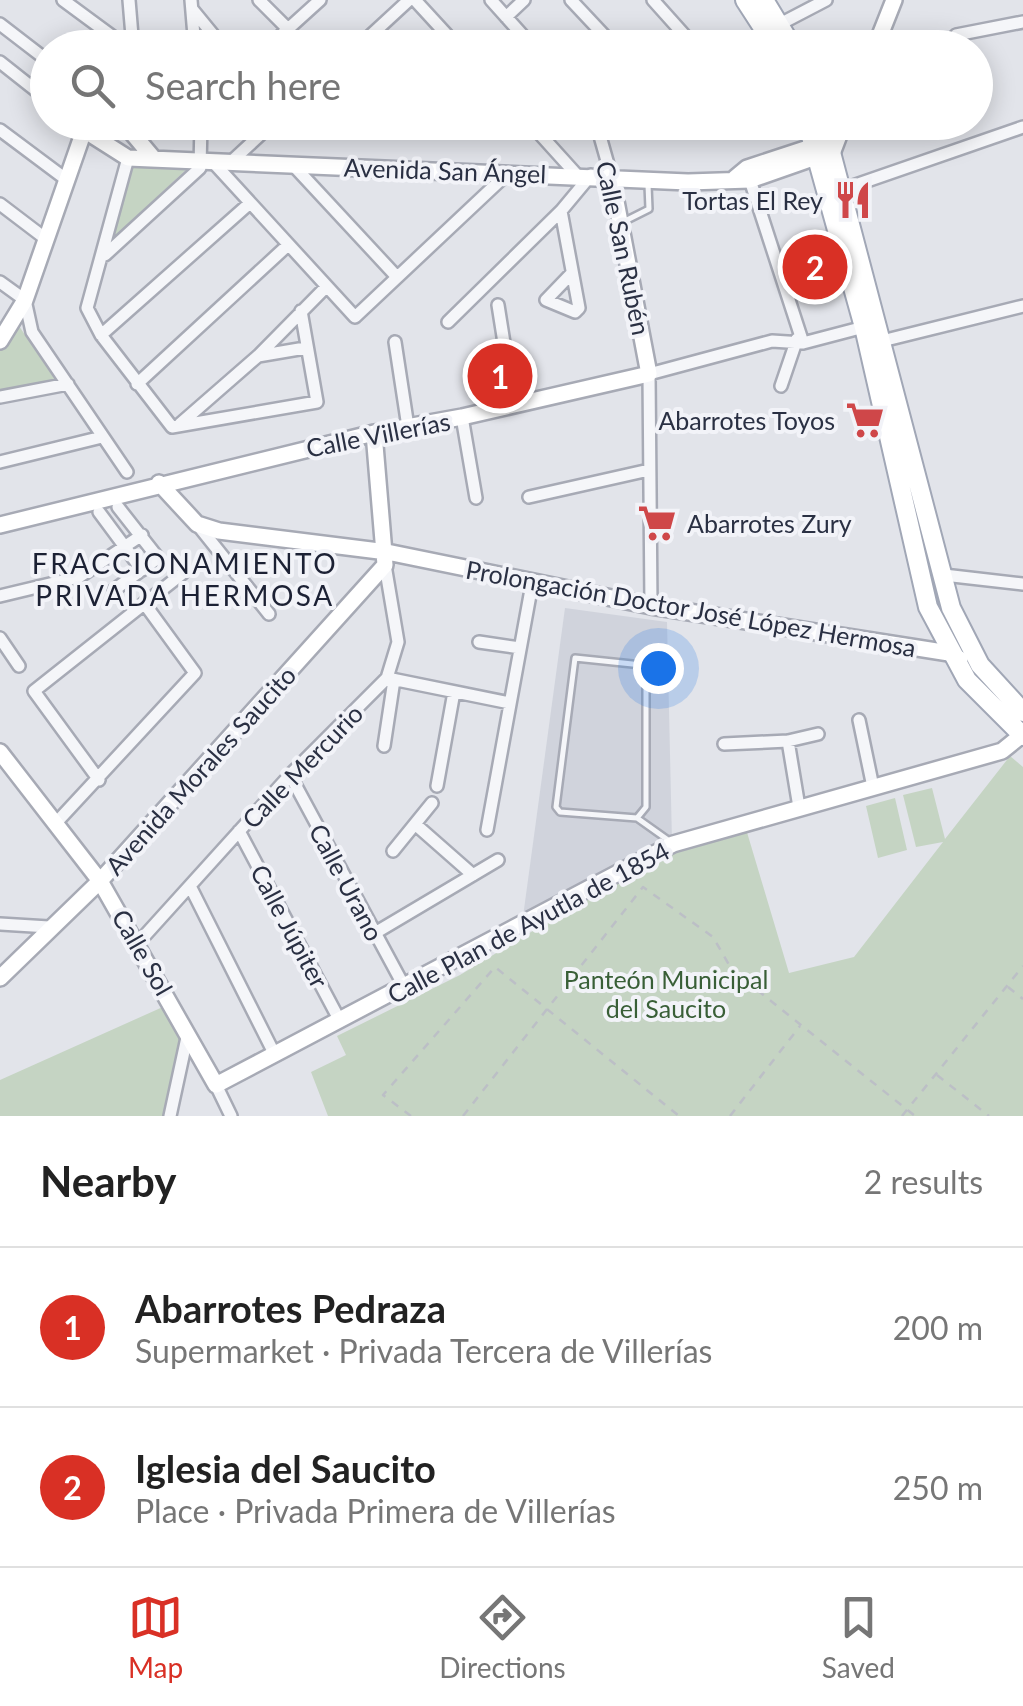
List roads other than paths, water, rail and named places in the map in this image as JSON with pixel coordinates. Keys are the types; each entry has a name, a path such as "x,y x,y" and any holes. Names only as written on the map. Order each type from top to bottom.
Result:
{"main road":[{"path":"745,0 764,30"},
{"path":"764,0 783,30"},
{"path":"882,30 894,0"},
{"path":"0,341 25,300 78,140"},
{"path":"103,140 128,158"},
{"path":"142,140 154,158"},
{"path":"828,140 951,608 999,686 1023,712"},
{"path":"828,140 864,327 928,607 949,653 967,680 1023,735"},
{"name":"Avenida San Ángel","path":"128,158 584,174 688,182 743,179 828,140"},
{"name":"Calle San Rubén","path":"611,176 649,374"},
{"name":"Calle Villerías","path":"0,525 159,483 649,374"},
{"path":"374,433 386,558"},
{"path":"159,483 197,524"},
{"name":"Prolongación Doctor José López Hermosa","path":"197,524 238,535 651,606 949,653 999,686"},
{"name":"Avenida Morales Saucito","path":"0,978 100,881 386,558"},
{"name":"Calle Plan de Ayutla de 1854","path":"216,1085 673,844 1002,752 1023,735"},
{"name":"Calle Sol","path":"0,752 100,881 139,942 216,1085"}],"street":[{"path":"63,0 105,30"},
{"path":"129,0 130,30"},
{"path":"259,0 288,30 320,0"},
{"path":"378,30 412,0 441,30"},
{"path":"492,0 518,30"},
{"path":"506,17 524,0"},
{"path":"572,0 600,30"},
{"path":"653,0 680,30"},
{"path":"795,0 801,13"},
{"path":"780,24 826,0"},
{"path":"192,5 194,30"},
{"path":"192,5 211,30"},
{"path":"982,30 1023,22"},
{"path":"0,24 30,47"},
{"path":"0,62 30,86"},
{"path":"993,137 1023,127"},
{"path":"0,130 67,180"},
{"path":"204,140 208,162 355,317 508,173"},
{"path":"233,160 255,140"},
{"path":"448,322 561,211 584,174 547,140"},
{"name":"Calle San Rubén","path":"601,140 611,176"},
{"path":"841,190 985,140"},
{"path":"128,158 87,308 102,335 172,428 318,402 301,311"},
{"path":"104,255 208,162"},
{"path":"294,165 397,277"},
{"path":"743,179 800,341 780,386"},
{"path":"102,335 250,203"},
{"path":"0,204 46,239"},
{"path":"561,211 572,273"},
{"path":"138,384 288,244"},
{"path":"0,282 25,300 32,332 127,472"},
{"path":"177,427 258,356 326,286"},
{"path":"498,305 514,406"},
{"path":"882,341 1023,306"},
{"name":"Calle Villerías","path":"649,374 772,341 800,341 864,327"},
{"path":"396,342 408,427"},
{"path":"258,356 305,348"},
{"path":"649,374 651,606"},
{"path":"0,397 68,384"},
{"path":"462,418 476,498"},
{"path":"0,462 102,437"},
{"path":"529,497 649,470"},
{"path":"114,590 158,558 118,507"},
{"path":"99,512 142,570"},
{"path":"197,524 269,614"},
{"path":"0,596 79,577 126,550 142,536"},
{"path":"384,746 398,642 386,558"},
{"path":"99,780 34,691 183,573"},
{"path":"944,575 1023,584"},
{"path":"487,830 532,584"},
{"path":"55,824 195,672 144,602"},
{"path":"0,638 19,666"},
{"path":"479,642 520,648"},
{"path":"391,679 510,703"},
{"name":"Calle Mercurio","path":"139,942 290,776 391,679"},
{"path":"437,786 454,692"},
{"path":"859,720 873,786"},
{"path":"724,744 788,741 818,734"},
{"path":"788,741 799,808"},
{"name":"Calle Urano","path":"290,776 405,988"},
{"path":"393,851 432,803"},
{"path":"415,824 473,875"},
{"name":"Calle Júpiter","path":"239,831 340,1022"},
{"path":"375,933 498,860"},
{"path":"190,886 275,1055"},
{"path":"0,924 50,927"},
{"path":"170,1116 188,1033"},
{"name":"Calle Sol","path":"216,1085 231,1116"}],"lane":[{"path":"620,223 649,209 648,178"},
{"path":"636,818 646,807 646,674 642,666 575,658 556,807 560,812 636,818 673,844"}],"place":[{"name":"Tortas El Rey","path":"853,200"},
{"name":"Iglesia del Saucito","path":"815,267"},
{"name":"Abarrotes Pedraza","path":"500,376"},
{"name":"Abarrotes Toyos","path":"865,420"},
{"name":"Abarrotes Zury","path":"657,523"}],"district":[{"name":"FRACCIONAMIENTO PRIVADA HERMOSA","path":"185,579"}],"park label":[{"name":"Panteón Municipal del Saucito","path":"666,994"}]}
